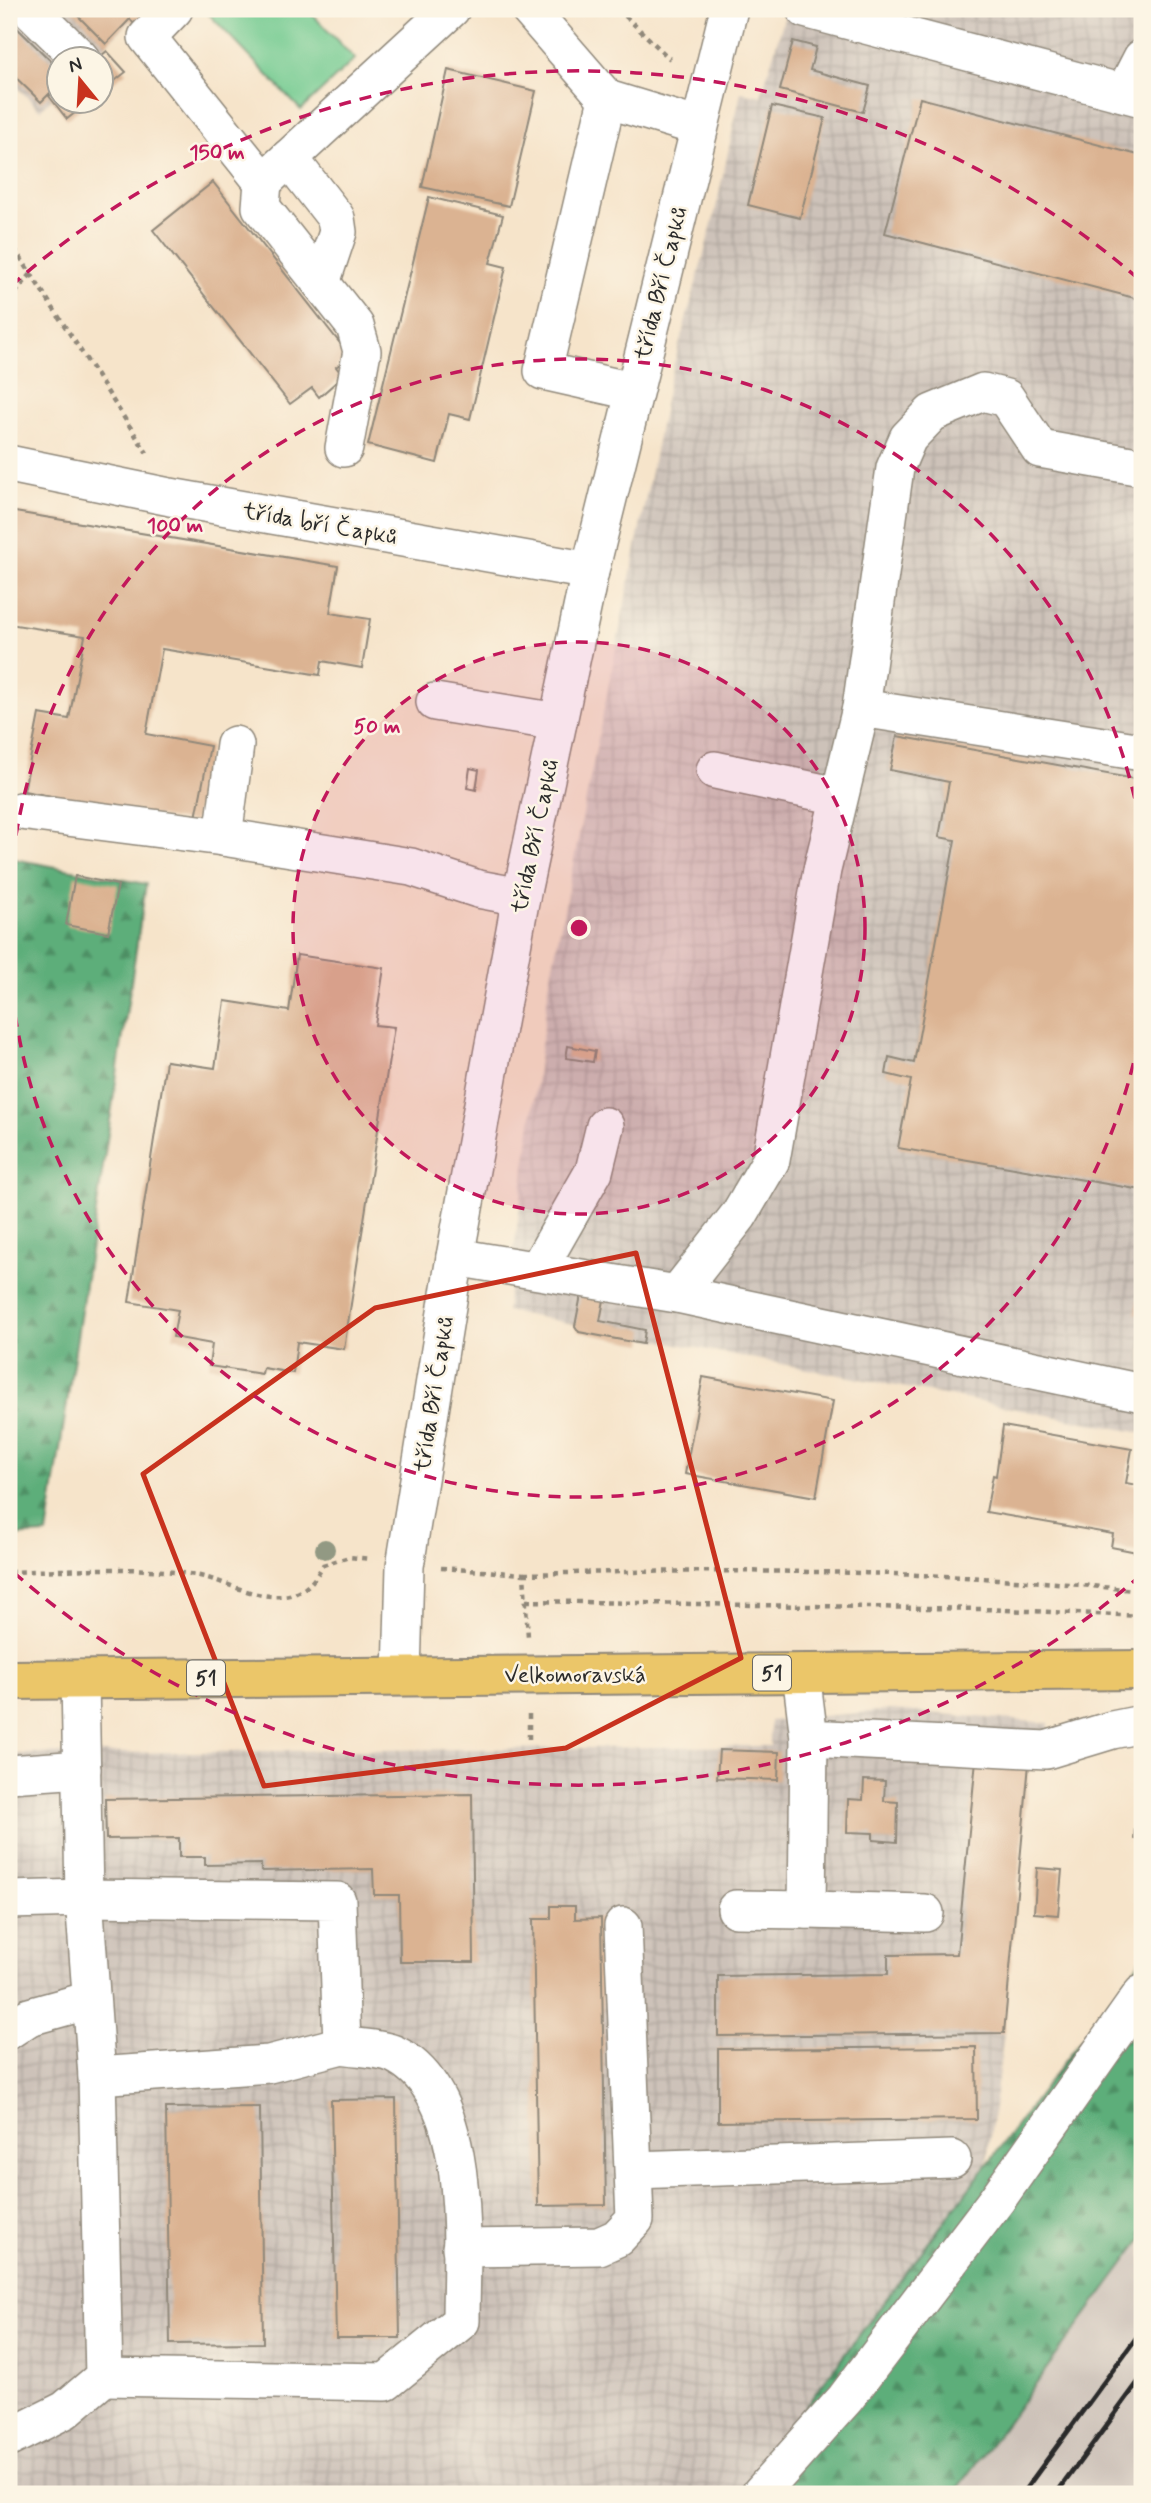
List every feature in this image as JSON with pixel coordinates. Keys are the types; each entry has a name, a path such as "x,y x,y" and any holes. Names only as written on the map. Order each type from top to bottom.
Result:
{"main road":[{"name":"Velkomoravská","path":"9,1680 1142,1670"}],"street":[{"path":"30,9 68,46"},
{"path":"174,9 147,37 276,170 336,218 338,232 321,283"},
{"path":"344,448 362,351 355,326 261,207 276,170 451,9"},
{"path":"529,9 607,99 699,127"},
{"path":"805,9 897,20 1133,95 1142,58"},
{"name":"třída Bří Čapků","path":"402,1675 405,1566 455,1257 521,897 590,571 632,391 699,127 721,11"},
{"path":"607,99 543,371 632,391"},
{"path":"677,1294 732,1224 771,1160 838,796 861,708 895,468 908,438 932,413 983,392 1006,398 1040,449 1142,467"},
{"name":"třída bří Čapků","path":"9,464 170,497 590,571"},
{"path":"435,702 558,722"},
{"path":"861,708 1142,752"},
{"path":"223,837 235,745"},
{"path":"715,770 838,796"},
{"path":"20,811 223,837 411,867 478,889 521,897"},
{"path":"538,1269 594,1171 605,1126"},
{"path":"455,1257 677,1294 1142,1393"},
{"path":"801,1673 809,1738 807,1910"},
{"path":"80,1679 84,1898 96,2076 104,2377"},
{"path":"809,1738 1046,1750 1142,1724"},
{"path":"9,1774 82,1769"},
{"path":"9,1900 337,1900 342,2045"},
{"path":"736,1909 925,1913"},
{"path":"461,2248 599,2246 617,2238 635,2219 623,1926"},
{"path":"760,2494 853,2389 998,2198 1142,1994"},
{"path":"9,2029 29,2017 90,2000"},
{"path":"9,2438 65,2410 104,2377 386,2382 461,2320 456,2148 447,2116 412,2067 393,2053 342,2045 269,2064 96,2076"},
{"path":"634,2170 952,2159"}],"path":[{"path":"618,9 670,59"},
{"path":"9,240 144,446 170,497"},
{"path":"9,301 31,274"},
{"path":"9,1572 82,1569 196,1575 263,1595 282,1596 302,1591 313,1583 323,1565 349,1557 405,1566 524,1574 724,1570 1049,1581 1142,1591"},
{"path":"524,1574 526,1601 983,1609 1142,1616"}],"highlighted area":[{"path":"636,1253 741,1658 566,1748 264,1786 143,1474 375,1308"}],"shaded area":[{"path":"9,9 142,9 104,46 46,46 46,104 40,110 9,79"},
{"path":"787,9 1142,9 1142,1433 506,1311 549,986 668,386 714,217 741,92 761,96"},
{"path":"891,1710 1049,1723 1046,1761 1029,1764 1004,2033 986,2167 744,2490 738,2494 9,2494 9,1754 770,1746 770,1721"},
{"path":"1142,2239 1142,2487 1137,2494 954,2494"}],"green space":[{"path":"204,9 307,9 355,59 301,110"},
{"path":"9,858 146,884 47,1534 9,1536"},
{"path":"1142,1958 1142,2239 954,2494 740,2494"}],"building":[{"path":"71,9 150,9 134,24 130,19 106,44"},
{"path":"9,20 46,56 46,97 41,102 9,71"},
{"path":"793,41 816,47 810,70 870,86 863,112 780,90"},
{"path":"116,61 126,72 116,80"},
{"path":"448,70 536,91 509,206 422,187"},
{"path":"920,98 1142,156 1142,300 885,233"},
{"path":"772,106 825,118 800,218 748,205"},
{"path":"213,182 350,356 336,367 343,376 319,397 312,388 290,404 153,230"},
{"path":"429,197 503,215 490,263 506,267 470,419 449,414 437,463 368,445"},
{"path":"9,511 338,566 330,613 370,619 362,668 322,661 320,675 162,649 146,734 210,746 195,823 24,791 39,714 69,719 85,636 9,624"},
{"path":"897,736 1135,779 1135,782 1142,783 1142,1190 898,1148 911,1080 886,1074 889,1057 914,1063 955,840 939,837 949,782 890,770"},
{"path":"470,768 479,770 476,790 467,788"},
{"path":"75,876 118,885 108,933 66,925"},
{"path":"297,955 384,968 375,1025 394,1027 344,1349 297,1342 293,1373 263,1368 262,1374 209,1366 212,1344 173,1337 178,1310 129,1302 166,1061 215,1068 225,1001 289,1011"},
{"path":"568,1046 595,1051 593,1062 566,1058"},
{"path":"1142,1283 1142,1315 1135,1314"},
{"path":"581,1295 604,1300 600,1321 645,1330 643,1344 579,1332 575,1326"},
{"path":"703,1377 833,1401 816,1497 685,1474"},
{"path":"1003,1426 1132,1449 1126,1483 1142,1486 1142,1553 1111,1547 1113,1534 986,1512 993,1475 996,1476"},
{"path":"719,1750 779,1752 778,1780 717,1778"},
{"path":"976,1760 1029,1764 1004,2033 718,2036 718,1976 888,1974 888,1955 957,1954"},
{"path":"864,1780 885,1781 884,1801 898,1802 897,1842 873,1840 873,1833 847,1832 848,1799 863,1800"},
{"path":"472,1794 474,1962 400,1962 399,1895 374,1895 373,1869 261,1871 261,1864 205,1865 205,1857 179,1857 179,1838 106,1839 105,1799"},
{"path":"1135,1826 1142,1826 1142,1840 1134,1839"},
{"path":"1037,1868 1062,1870 1058,1915 1034,1913"},
{"path":"551,1906 575,1906 575,1919 601,1918 606,2205 538,2206 533,1919 551,1919"},
{"path":"976,2047 977,2119 718,2122 718,2049"},
{"path":"396,2099 400,2338 336,2338 331,2100"},
{"path":"260,2107 263,2343 170,2344 166,2108"}],"railway":[{"path":"1022,2494 1142,2330"},
{"path":"1056,2494 1142,2377"}]}
